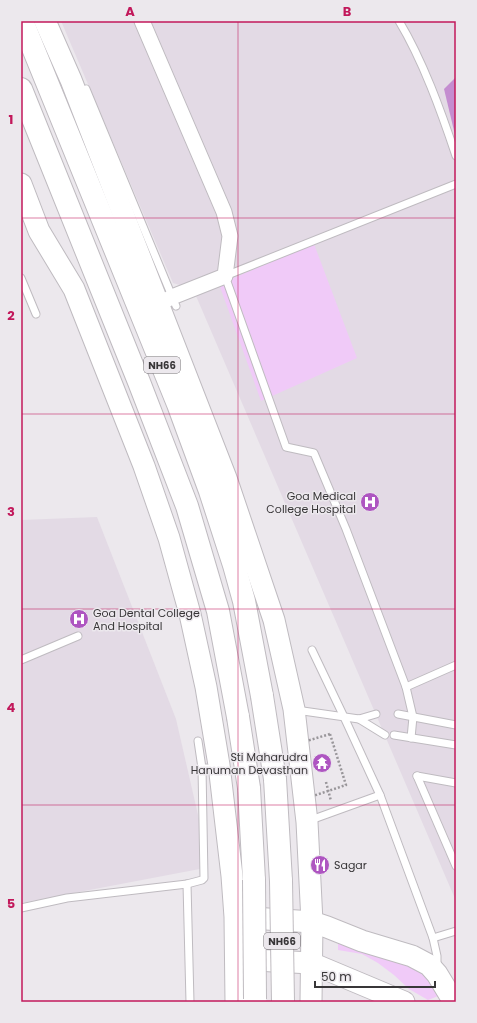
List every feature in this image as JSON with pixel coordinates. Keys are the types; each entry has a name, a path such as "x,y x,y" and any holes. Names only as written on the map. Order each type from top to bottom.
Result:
{"highway":[{"name":"NH66","path":"22,21 178,404 210,491 244,601 262,696 275,779 281,881 283,1002"},
{"name":"NH66","path":"21,89 187,506 218,611 238,717 249,788 254,880 249,1001"}],"street":[{"path":"142,21 224,212 230,236 225,276 168,303"},
{"path":"49,30 168,303 272,612 294,709 307,822 312,922 311,1002"},
{"path":"21,184 39,231 74,289 144,466 169,538 190,614 204,680 211,767 232,876 236,959 249,1001"},
{"path":"235,917 312,922 362,941 412,956 429,965 437,974 454,1002"},
{"path":"236,959 311,962 404,1002"}],"lane":[{"path":"399,21 411,41 446,124 456,156"},
{"path":"49,30 71,59"},
{"path":"84,85 168,303"},
{"path":"411,738 413,717 406,687 346,529 314,453 286,447 225,276 456,184"},
{"path":"21,278 36,314"},
{"path":"21,660 78,636"},
{"path":"312,650 380,795 433,938 437,956 437,974"},
{"path":"406,687 456,665"},
{"path":"294,709 359,719 376,714"},
{"path":"398,714 456,725"},
{"path":"359,719 385,735"},
{"path":"394,735 456,745"},
{"path":"21,908 67,898 188,884 202,880 204,878 211,767 198,741"},
{"path":"456,783 417,776 456,866"},
{"path":"307,822 380,795"},
{"path":"188,884 190,1002"},
{"path":"433,938 456,931"}],"path":[{"path":"330,734 346,785 328,791 313,796 300,743 330,734"},
{"path":"326,782 328,791"}],"shaded area":[{"name":"Goa Medical College Hospital","path":"61,21 456,21 456,901 193,289 173,283"},
{"path":"456,77 456,139 444,89"},
{"path":"314,244 357,358 261,401 219,284"},
{"name":"Goa Dental College And Hospital","path":"97,517 176,719 204,841 205,868 21,903 21,520"},
{"path":"347,942 409,955 441,995 428,1000 409,989 378,963 362,954 338,950 338,943"}],"place":[{"name":"Goa Medical College Hospital","path":"370,502"},
{"name":"Goa Dental College And Hospital","path":"79,619"},
{"name":"Sti Maharudra Hanuman Devasthan","path":"322,763"},
{"name":"Sagar","path":"320,865"}]}
